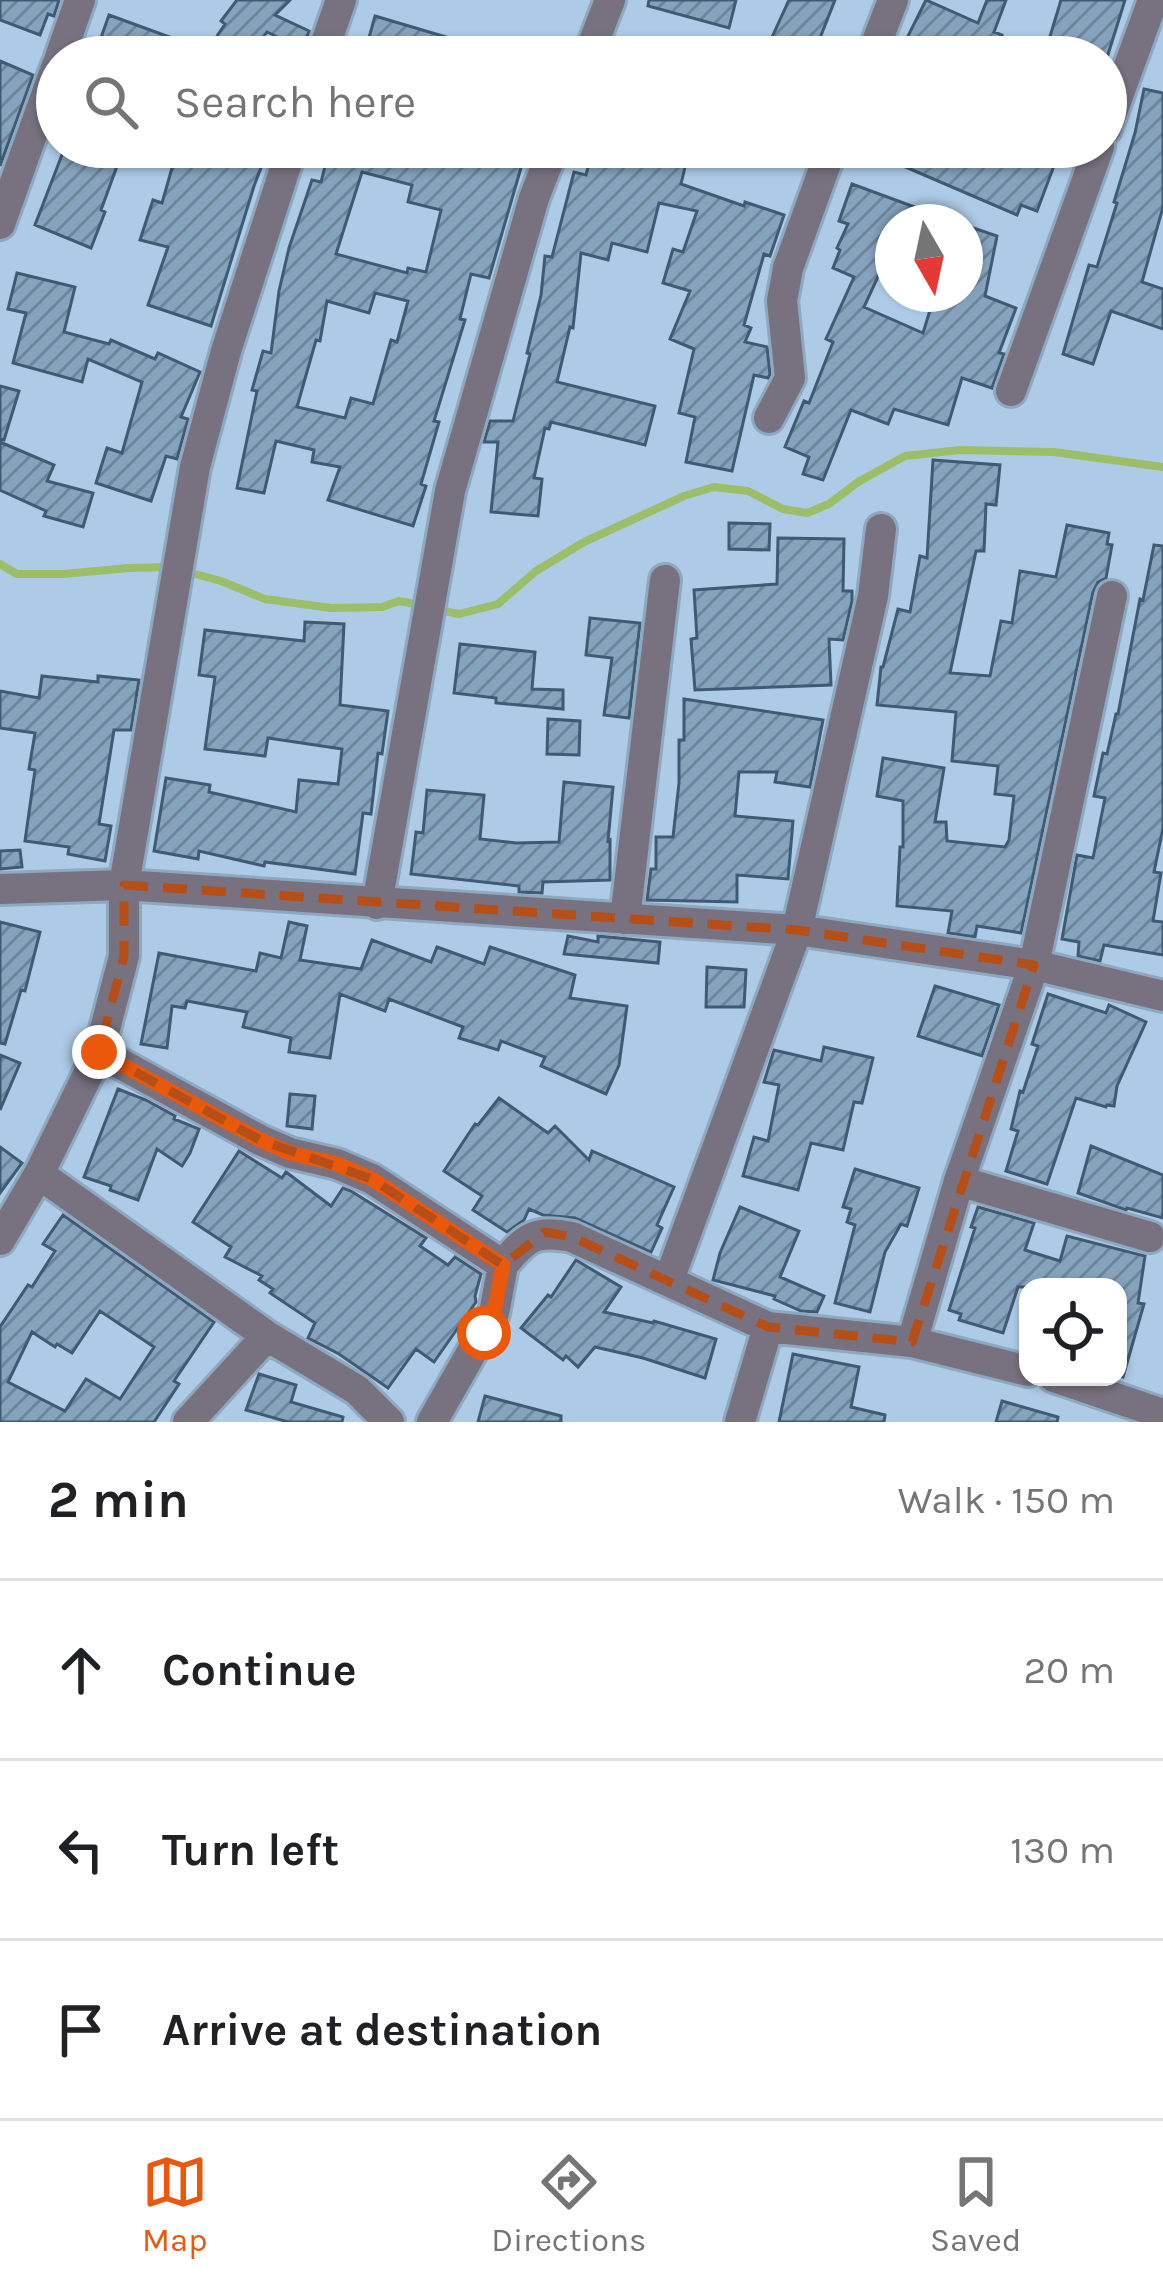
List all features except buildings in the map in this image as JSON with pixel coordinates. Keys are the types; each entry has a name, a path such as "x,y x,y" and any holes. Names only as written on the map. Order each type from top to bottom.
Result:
{"street":[{"path":"67,36 80,0"},
{"path":"328,36 341,0"},
{"path":"596,36 610,0"},
{"path":"879,36 893,0"},
{"path":"1127,71 1153,0"},
{"path":"0,224 36,123"},
{"path":"0,1240 39,1174 99,1052 124,956 124,885 194,467 285,168"},
{"path":"377,904 450,491 546,168"},
{"path":"769,418 790,378 782,302 788,268 824,168"},
{"path":"1011,391 1092,168"},
{"path":"669,1280 796,930 873,596 881,529"},
{"path":"625,919 665,580"},
{"path":"912,1342 959,1181 1034,965 1112,596"},
{"path":"0,889 124,885 796,930 1034,965 1163,996"},
{"path":"99,1052 260,1140 372,1179 503,1265"},
{"path":"39,1174 267,1336 357,1390 389,1422"},
{"path":"959,1181 1150,1237"},
{"path":"432,1422 494,1313 503,1265 523,1242 544,1232 572,1237 768,1327 912,1342 1019,1369"},
{"path":"740,1422 768,1327"},
{"path":"188,1422 267,1336"},
{"path":"1081,1386 1163,1414"}],"highlighted area":[{"path":"124,885 797,930 1034,965 912,1342 768,1327 572,1237 545,1232 503,1265 372,1179 260,1140 99,1052 124,956"}],"waterway":[{"path":"434,609 459,614 498,604 536,571 584,542 714,487 748,491 783,509 807,513 905,456 960,450 1054,452 1163,467"},
{"path":"0,564 17,574 169,567"},
{"path":"184,571 265,599 331,608 382,607 399,601 420,605"}],"route":[{"path":"99,1052 260,1140 372,1179 503,1265 494,1313 484,1333"}]}
